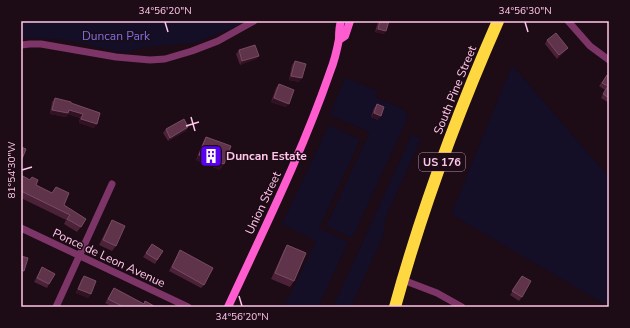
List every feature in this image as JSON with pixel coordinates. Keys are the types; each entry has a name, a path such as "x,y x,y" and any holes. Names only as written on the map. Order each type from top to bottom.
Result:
{"highway":[{"name":"South Pine Street","path":"395,307 429,200 461,109 498,21"}],"main road":[{"name":"Union Street","path":"228,307 302,146 315,114 331,70 339,40 339,27 341,21"},
{"name":"Union Street","path":"339,40 345,36 350,21"}],"street":[{"path":"21,45 42,44 116,57 150,60 165,59 218,41 254,21"},
{"path":"568,21 590,46 609,60"},
{"path":"56,307 112,184"},
{"name":"Ponce de Leon Avenue","path":"21,228 188,307"},
{"path":"403,280 437,293 462,307"}],"green space":[{"name":"Duncan Park","path":"21,21 245,21 233,28 194,43 145,47 128,52 114,51 65,40 21,39"},
{"path":"512,65 609,177 609,303 601,302 451,214"},
{"path":"345,78 378,91 375,97 405,110 408,117 352,238 326,226 370,132 330,115"},
{"path":"329,125 360,140 319,228 348,242 318,307 284,307 316,241 282,224"},
{"path":"412,134 421,139 386,217 383,236 351,307 333,307"}],"building":[{"path":"380,21 389,21 386,31 378,29"},
{"path":"556,33 568,48 559,55 547,40"},
{"path":"255,45 259,56 242,61 239,50"},
{"path":"295,61 306,64 302,78 291,76"},
{"path":"607,75 609,76 609,98 603,94 608,86 602,83"},
{"path":"279,84 294,90 289,104 274,98"},
{"path":"55,98 71,102 100,113 97,124 81,119 83,114 69,110 68,113 52,110"},
{"path":"377,104 384,107 381,116 374,113"},
{"path":"184,119 188,127 170,138 166,129"},
{"name":"Duncan Estate","path":"206,137 231,146 224,164 199,155"},
{"path":"21,147 26,149 22,159 21,158"},
{"path":"21,175 30,180 32,177 38,180 36,185 52,193 56,187 69,193 64,205 86,219 81,227 67,219 70,215 21,191"},
{"path":"112,220 125,226 116,246 103,240"},
{"path":"152,244 163,251 157,260 146,253"},
{"path":"287,245 306,253 294,281 275,273"},
{"path":"180,250 213,268 204,285 172,267"},
{"path":"21,256 28,258 24,271 21,270"},
{"path":"42,267 55,274 49,284 37,278"},
{"path":"84,276 96,281 91,294 78,289"},
{"path":"522,276 531,281 522,297 512,291"},
{"path":"114,288 144,304 145,301 156,307 124,307 108,299"}],"place":[{"name":"Duncan Estate","path":"211,156"}]}
